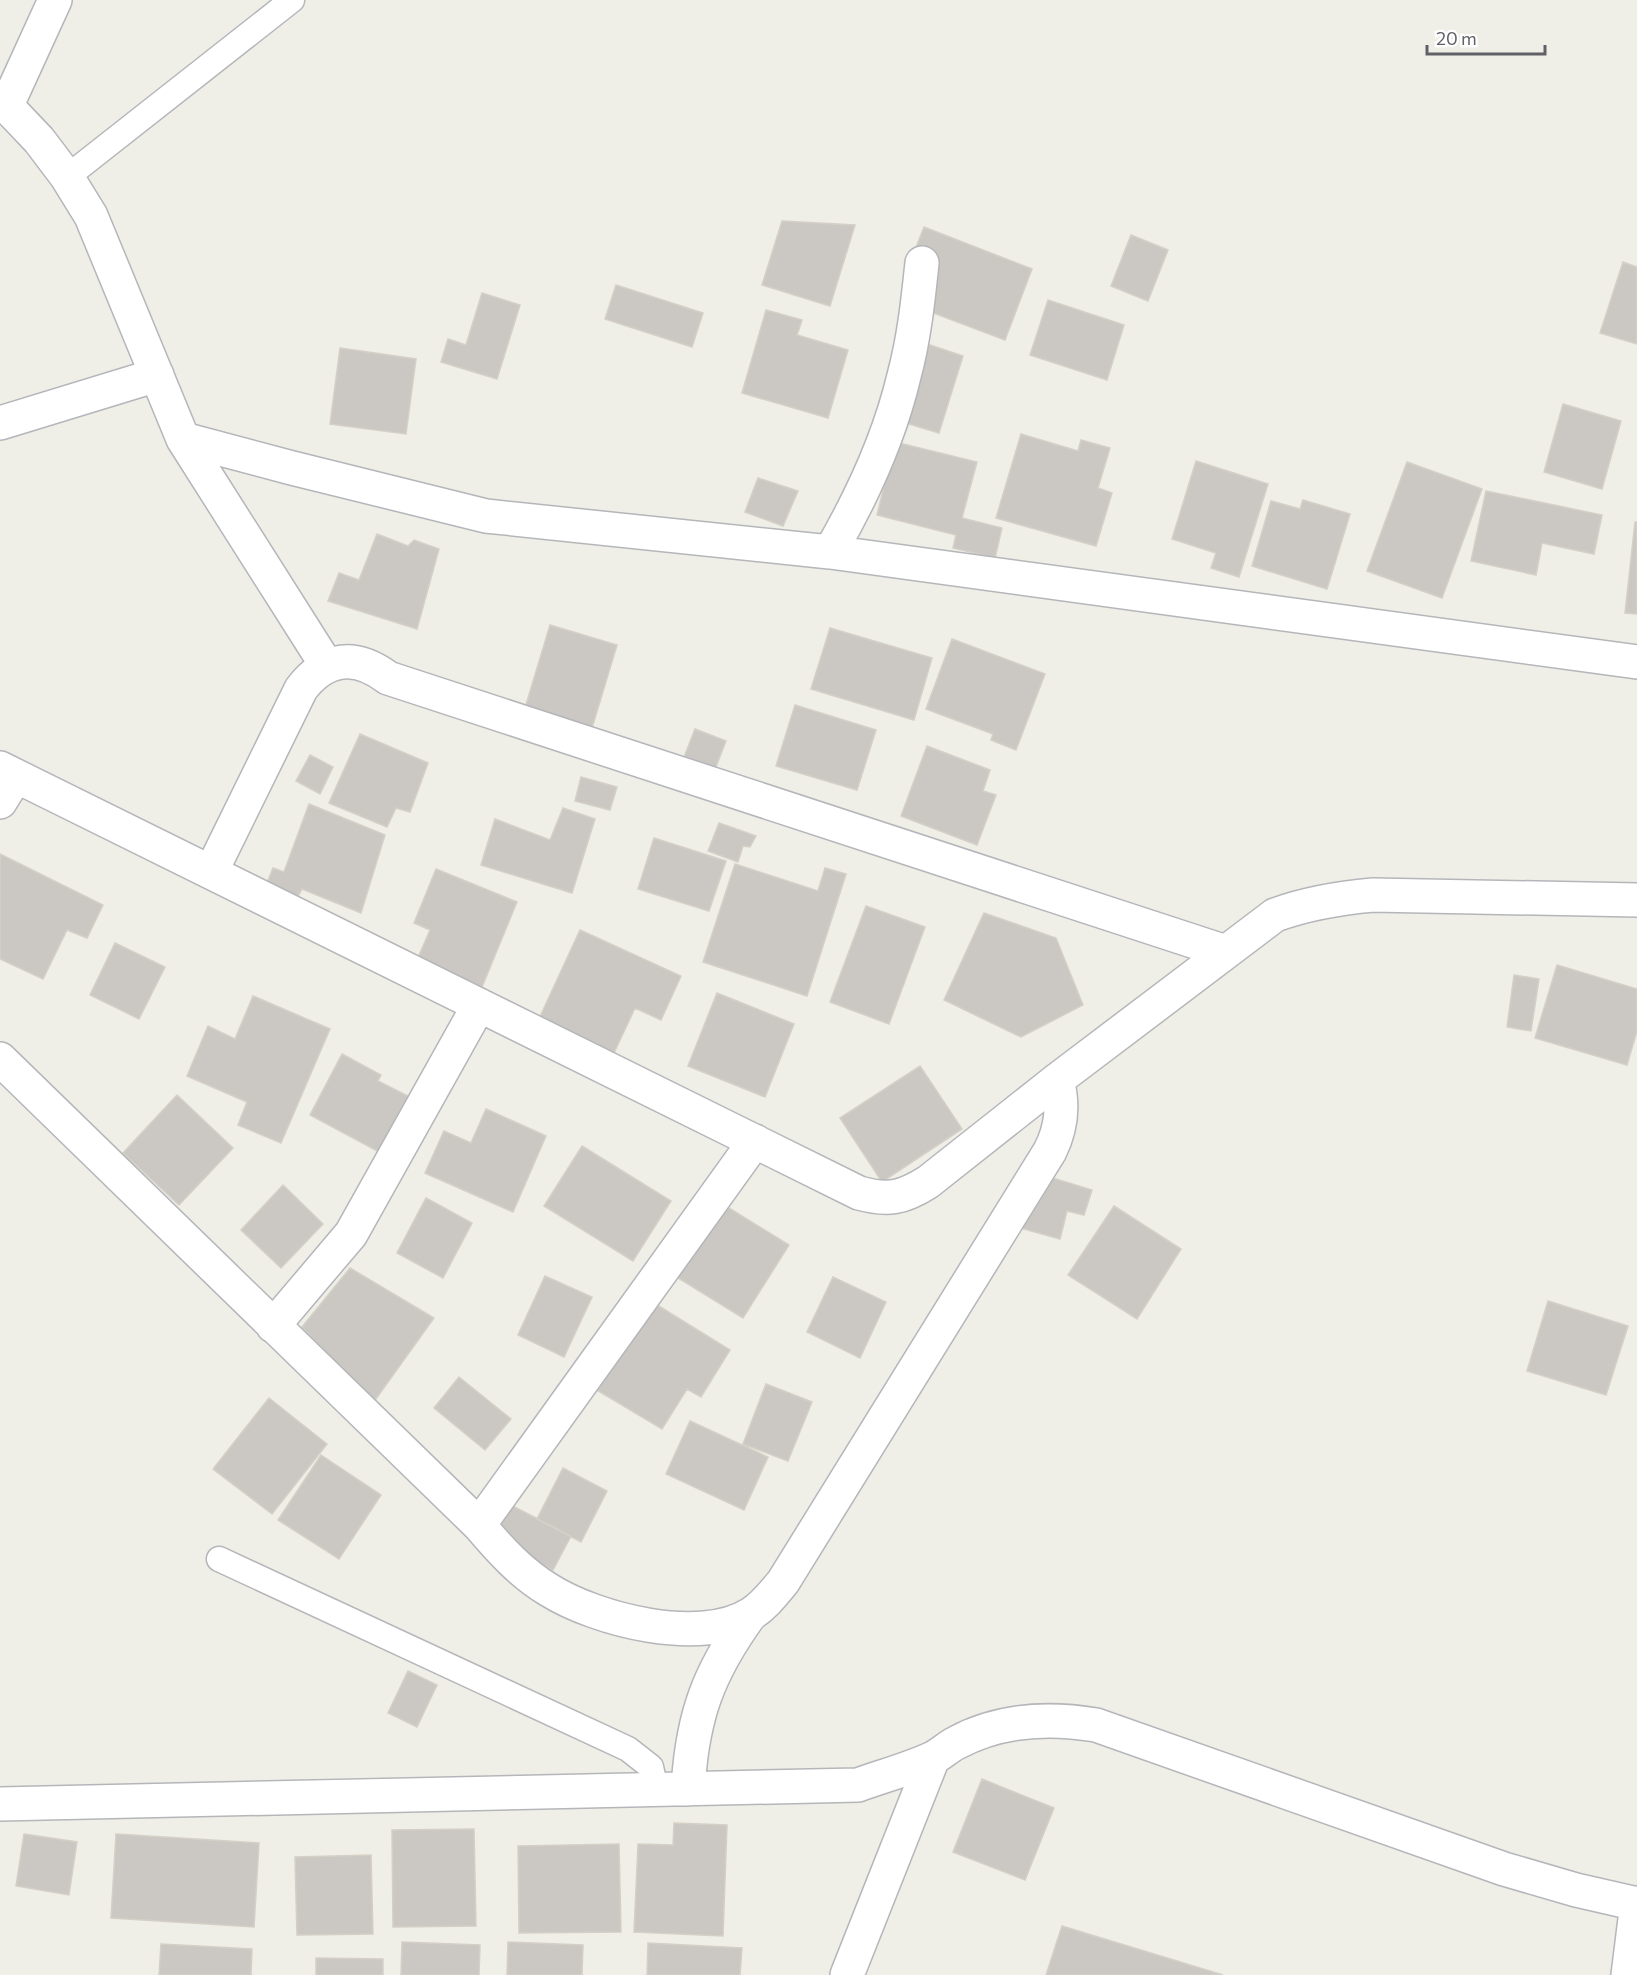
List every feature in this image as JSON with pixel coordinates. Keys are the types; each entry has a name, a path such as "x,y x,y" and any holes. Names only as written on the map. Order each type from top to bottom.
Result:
{"street":[{"path":"55,0 4,102 39,140 67,177 91,216 183,439 327,666"},
{"path":"830,552 866,485 888,431 904,376 916,320 922,263"},
{"path":"0,423 157,375"},
{"path":"183,439 486,516 830,552 1637,662"},
{"path":"211,872 300,689 317,671 327,666 343,661 359,662 374,668 388,678 1226,952"},
{"path":"5,782 211,872 859,1193 876,1198 894,1198 912,1192 928,1182 1057,1080 1275,915 1308,904 1373,895 1637,900"},
{"path":"273,1326 351,1234 479,1005"},
{"path":"0,1059 480,1525 500,1550 541,1585 579,1606 609,1618 639,1624 669,1628 699,1628 729,1624 750,1615"},
{"path":"688,1789 696,1722 705,1693 727,1648 750,1615 768,1600 783,1582 1050,1151 1058,1132 1062,1110 1057,1080"},
{"path":"480,1525 755,1141"},
{"path":"0,1804 858,1785 933,1758 982,1731 1008,1724 1038,1720 1067,1720 1096,1725 1504,1869 1576,1890 1637,1904 1628,1975"},
{"path":"847,1975 933,1758"}],"lane":[{"path":"67,177 292,0"},
{"path":"219,1559 628,1749 651,1767 656,1790"}],"building":[{"path":"782,221 855,225 830,306 762,285"},
{"path":"924,227 1032,269 1005,340 923,309 939,265 913,255"},
{"path":"1131,235 1168,250 1148,301 1111,286"},
{"path":"1623,262 1637,267 1637,344 1600,333"},
{"path":"616,285 703,313 692,347 605,319"},
{"path":"482,293 520,305 497,379 441,362 448,339 466,345"},
{"path":"1048,300 1124,325 1107,380 1030,355"},
{"path":"766,310 802,320 797,335 848,350 828,418 742,393"},
{"path":"921,342 963,356 939,433 896,420"},
{"path":"340,348 416,359 406,434 330,424"},
{"path":"1563,404 1621,421 1602,489 1544,472"},
{"path":"1021,434 1078,451 1081,440 1110,448 1098,488 1112,493 1096,546 996,518"},
{"path":"895,442 977,462 962,518 1002,528 995,558 953,548 956,535 877,515"},
{"path":"1196,461 1268,484 1239,577 1211,568 1216,553 1172,539"},
{"path":"1407,462 1482,489 1442,598 1367,571"},
{"path":"758,478 798,491 783,526 745,512"},
{"path":"1486,491 1602,515 1594,554 1542,543 1536,575 1471,561"},
{"path":"1303,500 1350,514 1327,589 1252,566 1271,501 1300,509"},
{"path":"1635,522 1637,522 1637,614 1625,613"},
{"path":"377,534 408,546 414,540 439,549 417,629 328,601 339,573 359,580"},
{"path":"550,625 617,645 592,728 525,708"},
{"path":"830,628 932,658 914,720 811,689"},
{"path":"952,639 1045,674 1016,750 991,740 993,734 926,709"},
{"path":"795,705 876,730 857,790 776,766"},
{"path":"695,729 726,741 712,777 681,765"},
{"path":"360,734 428,763 410,812 396,808 387,827 329,803"},
{"path":"927,746 990,770 983,791 996,795 977,845 901,816"},
{"path":"310,755 333,767 320,794 296,781"},
{"path":"581,777 617,787 610,810 575,801"},
{"path":"309,804 385,835 361,913 302,889 293,906 265,888 273,868 284,872"},
{"path":"563,808 595,819 572,893 481,865 495,819 550,840"},
{"path":"719,823 756,836 750,847 743,846 738,862 708,851"},
{"path":"654,838 726,861 709,911 638,889"},
{"path":"0,854 103,905 87,938 67,930 43,979 0,959"},
{"path":"735,864 818,891 825,868 846,874 807,996 703,962"},
{"path":"436,869 517,902 482,987 417,960 430,930 414,923"},
{"path":"866,906 925,927 889,1024 830,1002"},
{"path":"984,913 1056,938 1083,1005 1021,1037 944,1000"},
{"path":"580,930 681,976 661,1020 635,1008 613,1055 538,1021"},
{"path":"115,943 165,967 139,1019 90,995"},
{"path":"1557,965 1637,989 1637,1031 1627,1065 1535,1038"},
{"path":"1514,975 1539,979 1531,1031 1507,1027"},
{"path":"717,993 794,1024 765,1097 688,1066"},
{"path":"253,996 330,1029 281,1143 238,1125 247,1102 187,1076 208,1026 235,1039"},
{"path":"342,1054 381,1075 378,1081 410,1097 381,1153 310,1115"},
{"path":"920,1066 962,1129 882,1182 840,1118"},
{"path":"177,1095 233,1148 179,1205 123,1153"},
{"path":"486,1109 546,1136 513,1212 425,1173 444,1131 471,1143"},
{"path":"582,1146 671,1201 633,1261 544,1206"},
{"path":"1046,1176 1092,1190 1084,1215 1067,1211 1060,1239 1017,1227"},
{"path":"283,1185 323,1224 281,1268 241,1230"},
{"path":"426,1198 472,1223 443,1278 397,1253"},
{"path":"716,1200 789,1245 743,1318 670,1273"},
{"path":"1114,1206 1181,1249 1137,1319 1068,1275"},
{"path":"350,1268 434,1318 373,1403 302,1327"},
{"path":"545,1276 592,1297 564,1357 518,1335"},
{"path":"833,1277 886,1302 860,1358 807,1332"},
{"path":"649,1300 730,1350 701,1397 687,1389 662,1429 595,1389"},
{"path":"1548,1301 1628,1326 1606,1395 1527,1371"},
{"path":"459,1377 511,1419 485,1450 434,1408"},
{"path":"766,1384 812,1402 788,1461 743,1444"},
{"path":"269,1398 327,1444 272,1514 213,1469"},
{"path":"690,1421 768,1457 744,1510 666,1474"},
{"path":"321,1455 381,1495 339,1559 278,1520"},
{"path":"563,1468 607,1491 581,1542 537,1519"},
{"path":"507,1503 571,1536 553,1570 489,1538"},
{"path":"408,1671 437,1685 417,1727 388,1713"},
{"path":"982,1779 1054,1808 1025,1880 953,1852"},
{"path":"674,1823 727,1825 723,1936 634,1932 638,1844 673,1845"},
{"path":"474,1829 476,1926 393,1927 392,1830"},
{"path":"24,1834 77,1842 69,1895 16,1886"},
{"path":"116,1834 259,1843 254,1927 111,1918"},
{"path":"619,1844 621,1932 519,1933 518,1846"},
{"path":"371,1855 373,1934 297,1935 295,1857"},
{"path":"1062,1926 1223,1975 1046,1975"},
{"path":"402,1942 480,1945 479,1975 401,1975"},
{"path":"508,1942 583,1945 582,1975 507,1975"},
{"path":"648,1943 742,1948 740,1975 647,1975"},
{"path":"161,1944 252,1949 251,1975 159,1975"},
{"path":"316,1958 383,1959 383,1975 316,1975"}]}
